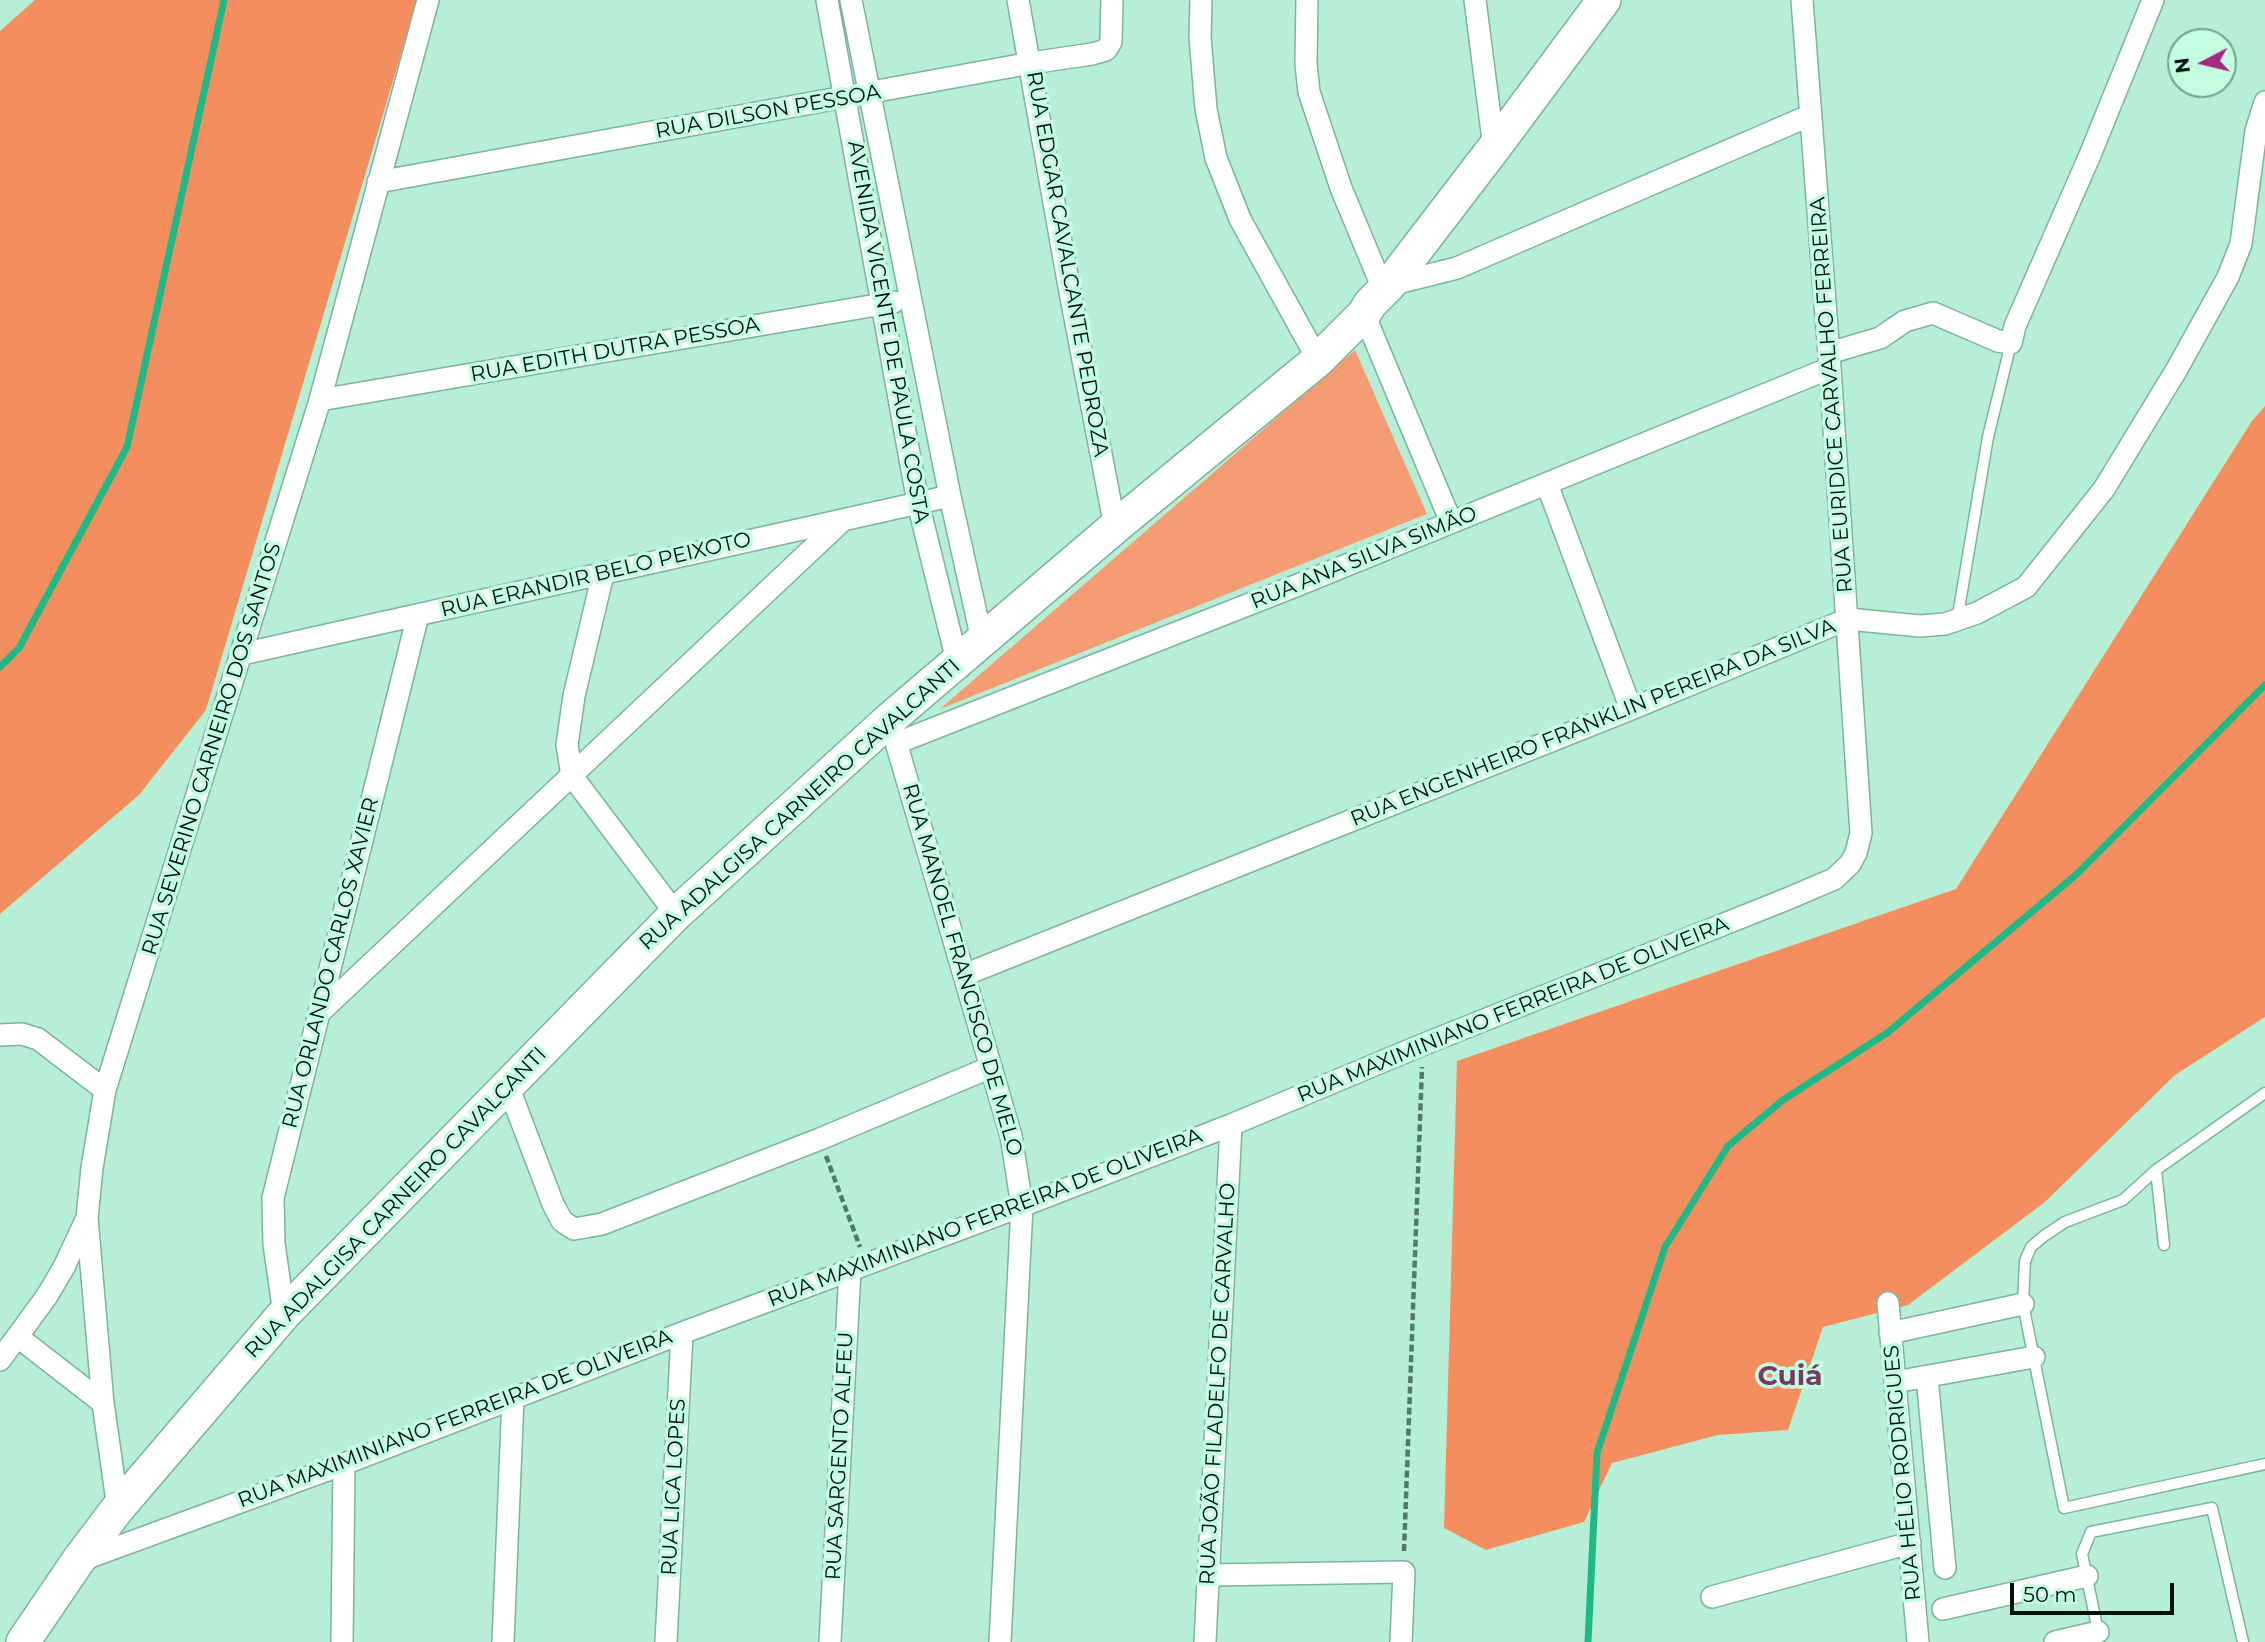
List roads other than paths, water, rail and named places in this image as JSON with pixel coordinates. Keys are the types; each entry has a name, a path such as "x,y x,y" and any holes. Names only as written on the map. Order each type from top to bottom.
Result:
{"main road":[{"name":"RUA ADALGISA CARNEIRO CAVALCANTI","path":"23,1641 118,1508 284,1314 676,914 893,731 970,651 1115,527 1318,360 1379,296 1604,0"}],"street":[{"name":"RUA SEVERINO CARNEIRO DOS SANTOS","path":"118,1508 103,1403 87,1218 105,1090 320,400 429,0"},
{"name":"AVENIDA VICENTE DE PAULA COSTA","path":"827,0 918,503 970,651"},
{"name":"AVENIDA VICENTE DE PAULA COSTA","path":"852,0 950,496 970,651"},
{"name":"RUA EDGAR CAVALCANTE PEDROZA","path":"1018,0 1115,527"},
{"name":"RUA DILSON PESSOA","path":"379,183 1092,54 1106,50 1111,42 1112,0"},
{"path":"1201,0 1200,37 1206,109 1216,158 1241,219 1318,360"},
{"path":"1307,0 1306,64 1310,92 1451,522"},
{"path":"1475,0 1494,148"},
{"name":"RUA EURIDICE CARVALHO FERREIRA","path":"1802,0 1830,361 1861,833"},
{"path":"2011,343 2015,327 2090,155 2152,0"},
{"name":"RUA ENGENHEIRO FRANKLIN PEREIRA DA SILVA","path":"964,975 1631,709 1848,618 1920,626 1957,621 2026,587 2104,489 2177,369 2228,277 2241,244 2256,131 2265,102"},
{"path":"1379,296 1457,268 1811,114"},
{"name":"RUA EDITH DUTRA PESSOA","path":"320,400 910,299"},
{"name":"RUA ANA SILVA SIMÃO","path":"893,731 1298,585 1547,484 1830,361 1880,338 1905,321 1933,313 1998,341 2011,343"},
{"path":"1547,484 1631,709"},
{"name":"RUA ERANDIR BELO PEIXOTO","path":"242,654 950,496"},
{"path":"319,1013 843,520"},
{"path":"603,574 574,696 567,745 572,776 676,914"},
{"name":"RUA ORLANDO CARLOS XAVIER","path":"284,1314 274,1244 273,1198 418,615"},
{"name":"RUA MANOEL FRANCISCO DE MELO","path":"893,731 1011,1136 1023,1206 1000,1642"},
{"name":"RUA MAXIMINIANO FERREIRA DE OLIVEIRA","path":"78,1561 344,1464 513,1397 1023,1206 1231,1125 1834,879 1850,864 1861,833"},
{"path":"0,1035 23,1034 38,1039 105,1090"},
{"path":"508,1086 553,1205 562,1221 574,1229 588,1227 820,1139 991,1066"},
{"name":"RUA JOÃO FILADELFO DE CARVALHO","path":"1205,1642 1231,1125"},
{"path":"0,1360 64,1267 87,1218"},
{"name":"RUA SARGENTO ALFEU","path":"830,1642 858,1267"},
{"name":"RUA HÉLIO RODRIGUES","path":"1888,1303 1918,1642"},
{"path":"1890,1334 2023,1304"},
{"name":"RUA LICA LOPES","path":"666,1642 682,1333"},
{"path":"18,1337 103,1403"},
{"path":"1895,1382 2034,1357"},
{"path":"1927,1377 1945,1568"},
{"path":"503,1642 513,1397"},
{"path":"342,1642 344,1464"},
{"path":"1712,1597 1910,1543"},
{"path":"1209,1576 1404,1572 1401,1642"},
{"path":"1943,1609 2087,1576"},
{"path":"2054,1642 2099,1637"}],"lane":[{"path":"1957,621 1988,438 2011,343"},
{"path":"2265,1093 2156,1170 2123,1200 2066,1222 2031,1247 2025,1261 2023,1304 2064,1508 2265,1465"},
{"path":"2156,1170 2164,1245"},
{"path":"2099,1637 2082,1553 2091,1532 2212,1508 2243,1642"}],"waterway":[{"path":"0,667 19,648 127,447 224,0"},
{"path":"1588,1642 1597,1453 1665,1247 1728,1146 1783,1100 1887,1033 2077,874 2265,685"}],"district":[{"name":"Cuiá","path":"1790,1377"}]}
